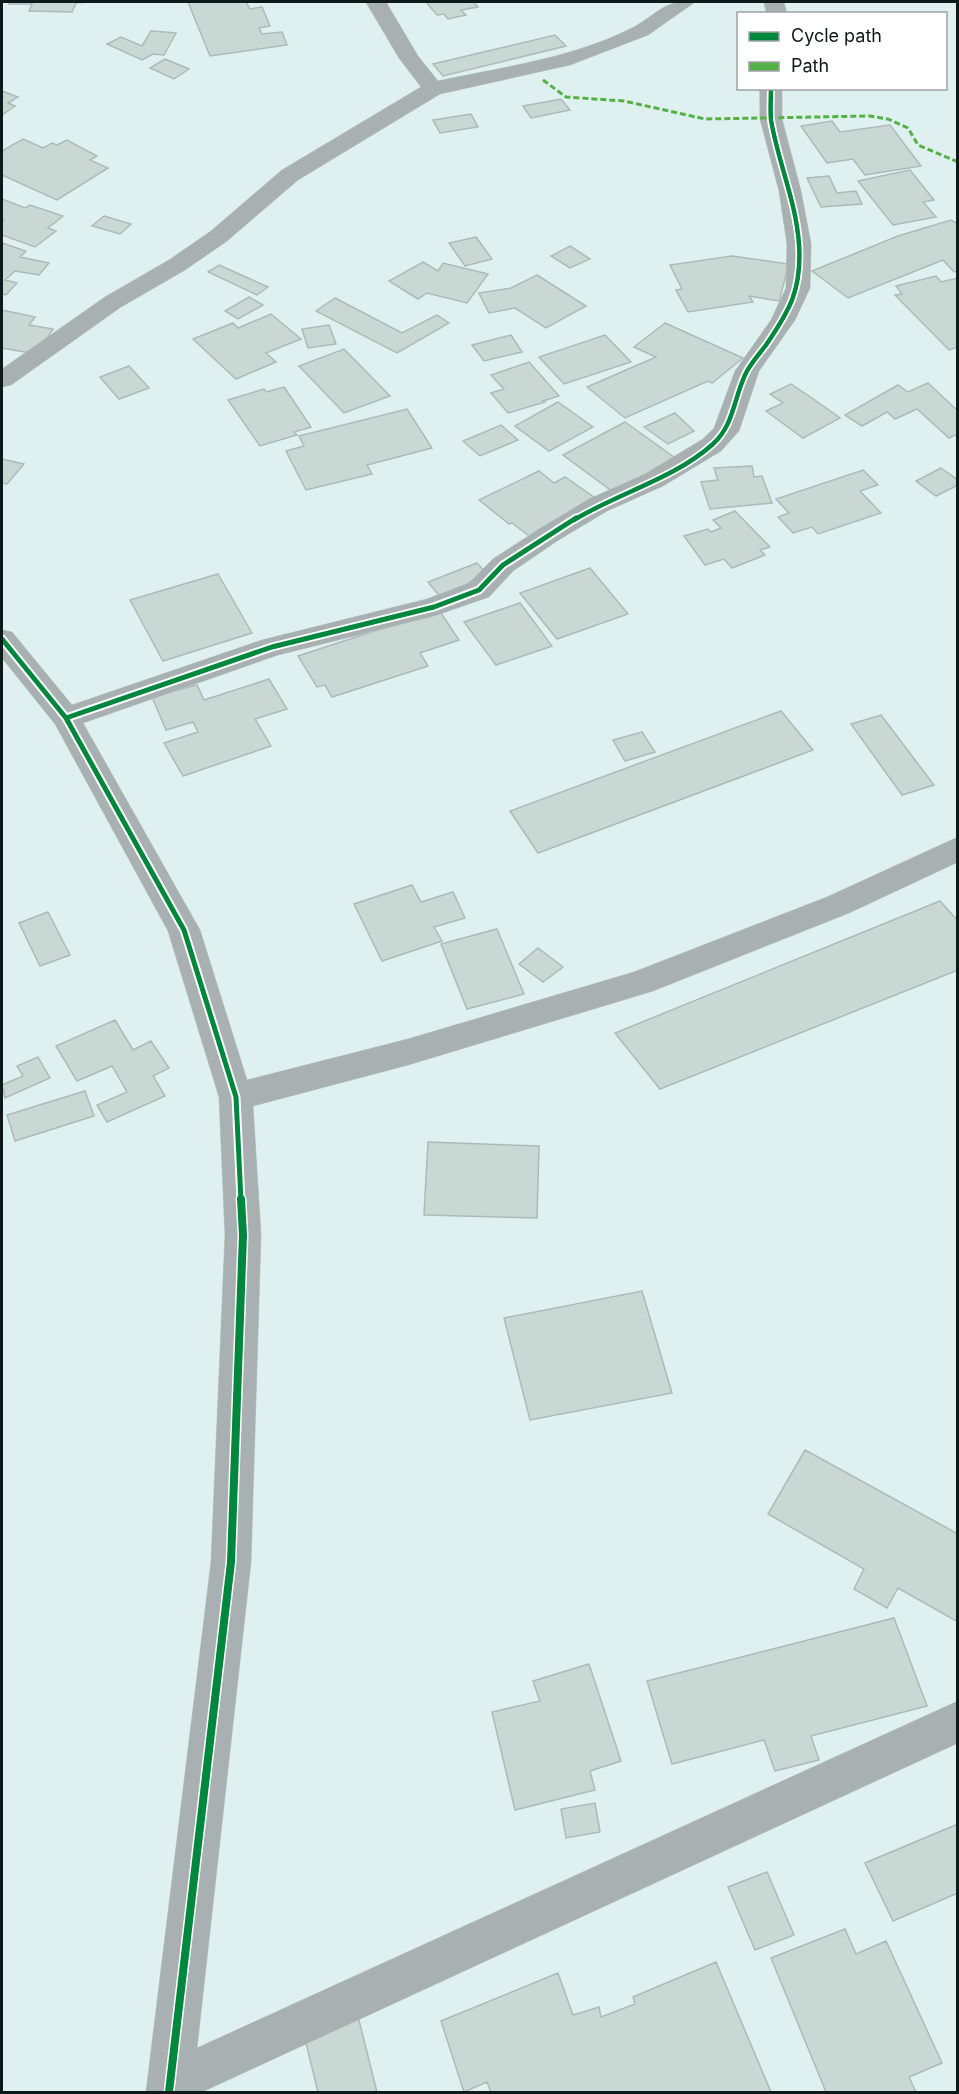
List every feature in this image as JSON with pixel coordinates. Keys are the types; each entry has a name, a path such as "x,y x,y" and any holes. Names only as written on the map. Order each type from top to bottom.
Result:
{"street":[{"path":"376,2 408,58 433,89"},
{"path":"2,380 113,302 177,265 219,236 290,176 433,89 563,61 641,31 685,2"},
{"path":"66,718 272,647 434,607 479,590 503,565 548,535 598,505 654,480 712,445 726,431 747,371 783,320 798,288 799,244 790,191 771,119 771,90"},
{"path":"2,639 66,718 184,930 236,1097 243,1235 231,1562 169,2088"},
{"path":"236,1097 408,1052 642,982 838,905 957,848"},
{"path":"169,2088 957,1721"}],"building":[{"path":"10,2 89,2 76,3 72,12 29,11 32,4 9,4"},
{"path":"188,2 246,2 250,9 262,7 270,26 259,28 262,34 282,32 287,45 210,56"},
{"path":"426,2 474,2 478,7 461,10 466,15 448,19 444,14 437,15"},
{"path":"151,31 176,33 164,55 153,54 142,60 107,44 121,37 142,46"},
{"path":"555,35 566,46 443,76 433,64"},
{"path":"165,59 189,69 174,79 150,68"},
{"path":"2,91 18,97 8,103 15,106 2,115"},
{"path":"561,99 570,110 531,118 523,106"},
{"path":"471,114 478,127 440,133 433,120"},
{"path":"832,121 840,132 890,125 921,166 865,175 853,159 827,163 801,126"},
{"path":"23,139 43,148 52,143 57,145 67,140 97,156 90,160 108,168 57,200 2,175 2,151"},
{"path":"910,170 934,200 923,202 936,217 893,225 858,181"},
{"path":"829,176 837,193 856,191 862,204 821,207 807,178"},
{"path":"2,199 25,208 30,205 63,216 48,228 56,231 35,247 2,235 4,220 2,219"},
{"path":"104,216 131,224 120,234 92,226"},
{"path":"951,220 958,224 958,271 954,272 943,260 848,298 812,271 898,236"},
{"path":"476,237 492,259 465,266 449,243"},
{"path":"2,243 26,251 20,257 49,263 39,275 15,271 5,280 17,283 6,295 2,294"},
{"path":"570,246 590,259 570,268 551,256"},
{"path":"732,256 789,264 779,301 749,296 753,302 688,312 676,290 682,289 670,265"},
{"path":"423,262 438,271 443,263 488,274 467,303 427,293 418,299 389,281"},
{"path":"219,265 268,287 257,295 208,272"},
{"path":"537,275 586,306 546,328 515,308 489,313 479,293 511,288"},
{"path":"936,276 941,282 958,278 958,347 949,350 895,295 902,294 896,286"},
{"path":"249,297 263,305 238,319 225,311"},
{"path":"335,298 402,333 437,315 449,323 397,353 316,311"},
{"path":"2,310 35,317 29,325 53,329 36,354 2,348"},
{"path":"271,314 301,339 266,353 276,362 236,379 193,339 233,323 238,328"},
{"path":"665,323 743,358 712,383 708,381 625,418 587,387 656,357 634,347"},
{"path":"329,325 336,344 308,348 302,329"},
{"path":"511,335 522,352 484,361 472,345"},
{"path":"605,335 631,362 564,384 539,357"},
{"path":"344,349 390,396 344,413 299,366"},
{"path":"529,362 559,396 508,413 491,393 504,389 491,375"},
{"path":"129,366 149,388 119,399 100,377"},
{"path":"928,383 958,411 958,434 949,438 917,409 895,419 887,412 862,426 845,415 898,385 908,392"},
{"path":"791,384 840,418 803,438 766,411 783,403 770,394"},
{"path":"284,387 311,427 294,432 297,435 260,446 228,400 264,389 266,392"},
{"path":"558,402 593,427 549,451 515,426"},
{"path":"407,409 432,448 367,465 372,474 306,490 286,451 304,446 299,436"},
{"path":"675,413 694,431 668,444 644,427"},
{"path":"625,422 678,460 616,494 563,455"},
{"path":"501,425 518,440 480,456 463,441"},
{"path":"2,459 24,464 7,484 2,483"},
{"path":"752,466 754,477 762,476 772,503 710,509 701,482 718,480 714,468"},
{"path":"941,468 958,480 958,485 936,496 916,481"},
{"path":"863,470 878,485 860,491 881,513 818,534 812,527 793,533 778,517 789,513 776,499"},
{"path":"539,471 554,483 565,477 598,500 532,538 512,523 509,524 479,500"},
{"path":"735,511 770,547 760,550 765,555 732,568 724,559 705,565 684,536 721,528 713,520"},
{"path":"477,563 487,574 469,582 473,587 442,599 428,582"},
{"path":"590,568 628,614 557,639 520,593"},
{"path":"218,574 252,633 163,661 130,600"},
{"path":"520,603 552,646 496,665 464,622"},
{"path":"439,610 459,640 420,653 428,666 332,697 325,685 317,687 298,656"},
{"path":"269,679 287,709 255,719 271,746 183,776 164,743 198,732 193,722 166,730 152,697 197,685 204,700"},
{"path":"781,711 813,750 538,853 510,811"},
{"path":"881,715 934,785 902,795 851,724"},
{"path":"642,732 655,752 625,761 613,740"},
{"path":"412,885 421,902 453,892 465,918 434,927 442,941 382,961 354,904"},
{"path":"940,901 958,921 958,970 660,1089 615,1033"},
{"path":"48,912 70,955 40,966 19,923"},
{"path":"497,929 524,994 467,1009 441,944"},
{"path":"538,948 563,967 543,982 519,964"},
{"path":"115,1020 133,1050 151,1041 169,1068 153,1076 165,1096 107,1122 97,1105 127,1092 112,1066 77,1081 56,1046"},
{"path":"38,1057 50,1078 5,1098 2,1085 23,1076 17,1066"},
{"path":"85,1091 94,1116 15,1141 7,1115"},
{"path":"428,1142 539,1146 537,1218 424,1215"},
{"path":"642,1291 672,1393 530,1420 504,1318"},
{"path":"805,1450 958,1534 958,1622 898,1588 887,1608 854,1589 864,1569 768,1514"},
{"path":"894,1618 927,1706 811,1736 819,1760 775,1771 764,1740 672,1764 647,1681"},
{"path":"589,1664 621,1761 590,1771 595,1790 515,1810 492,1712 540,1701 533,1681"},
{"path":"595,1803 600,1832 566,1838 561,1809"},
{"path":"958,1824 958,1893 893,1921 865,1863"},
{"path":"767,1872 794,1935 755,1950 728,1887"},
{"path":"845,1929 856,1954 886,1941 942,2063 909,2077 916,2092 826,2092 771,1958"},
{"path":"716,1962 771,2092 491,2092 487,2082 464,2092 441,2021 558,1973 573,2015 599,2007 601,2017 635,2004 633,1997"},
{"path":"358,2016 377,2092 318,2092 304,2035"}],"marked path":[{"path":"543,80 566,97 624,101 705,119 870,116 888,119 908,128 918,145 958,162"}],"cycle path":[{"path":"66,718 272,647 434,607 479,590 503,565 548,535 598,505 654,480 712,445 726,431 747,371 783,320 798,288 799,244 790,191 771,119 771,90"},
{"path":"2,639 66,718 184,930 236,1097 243,1235 231,1562 169,2092"}]}
